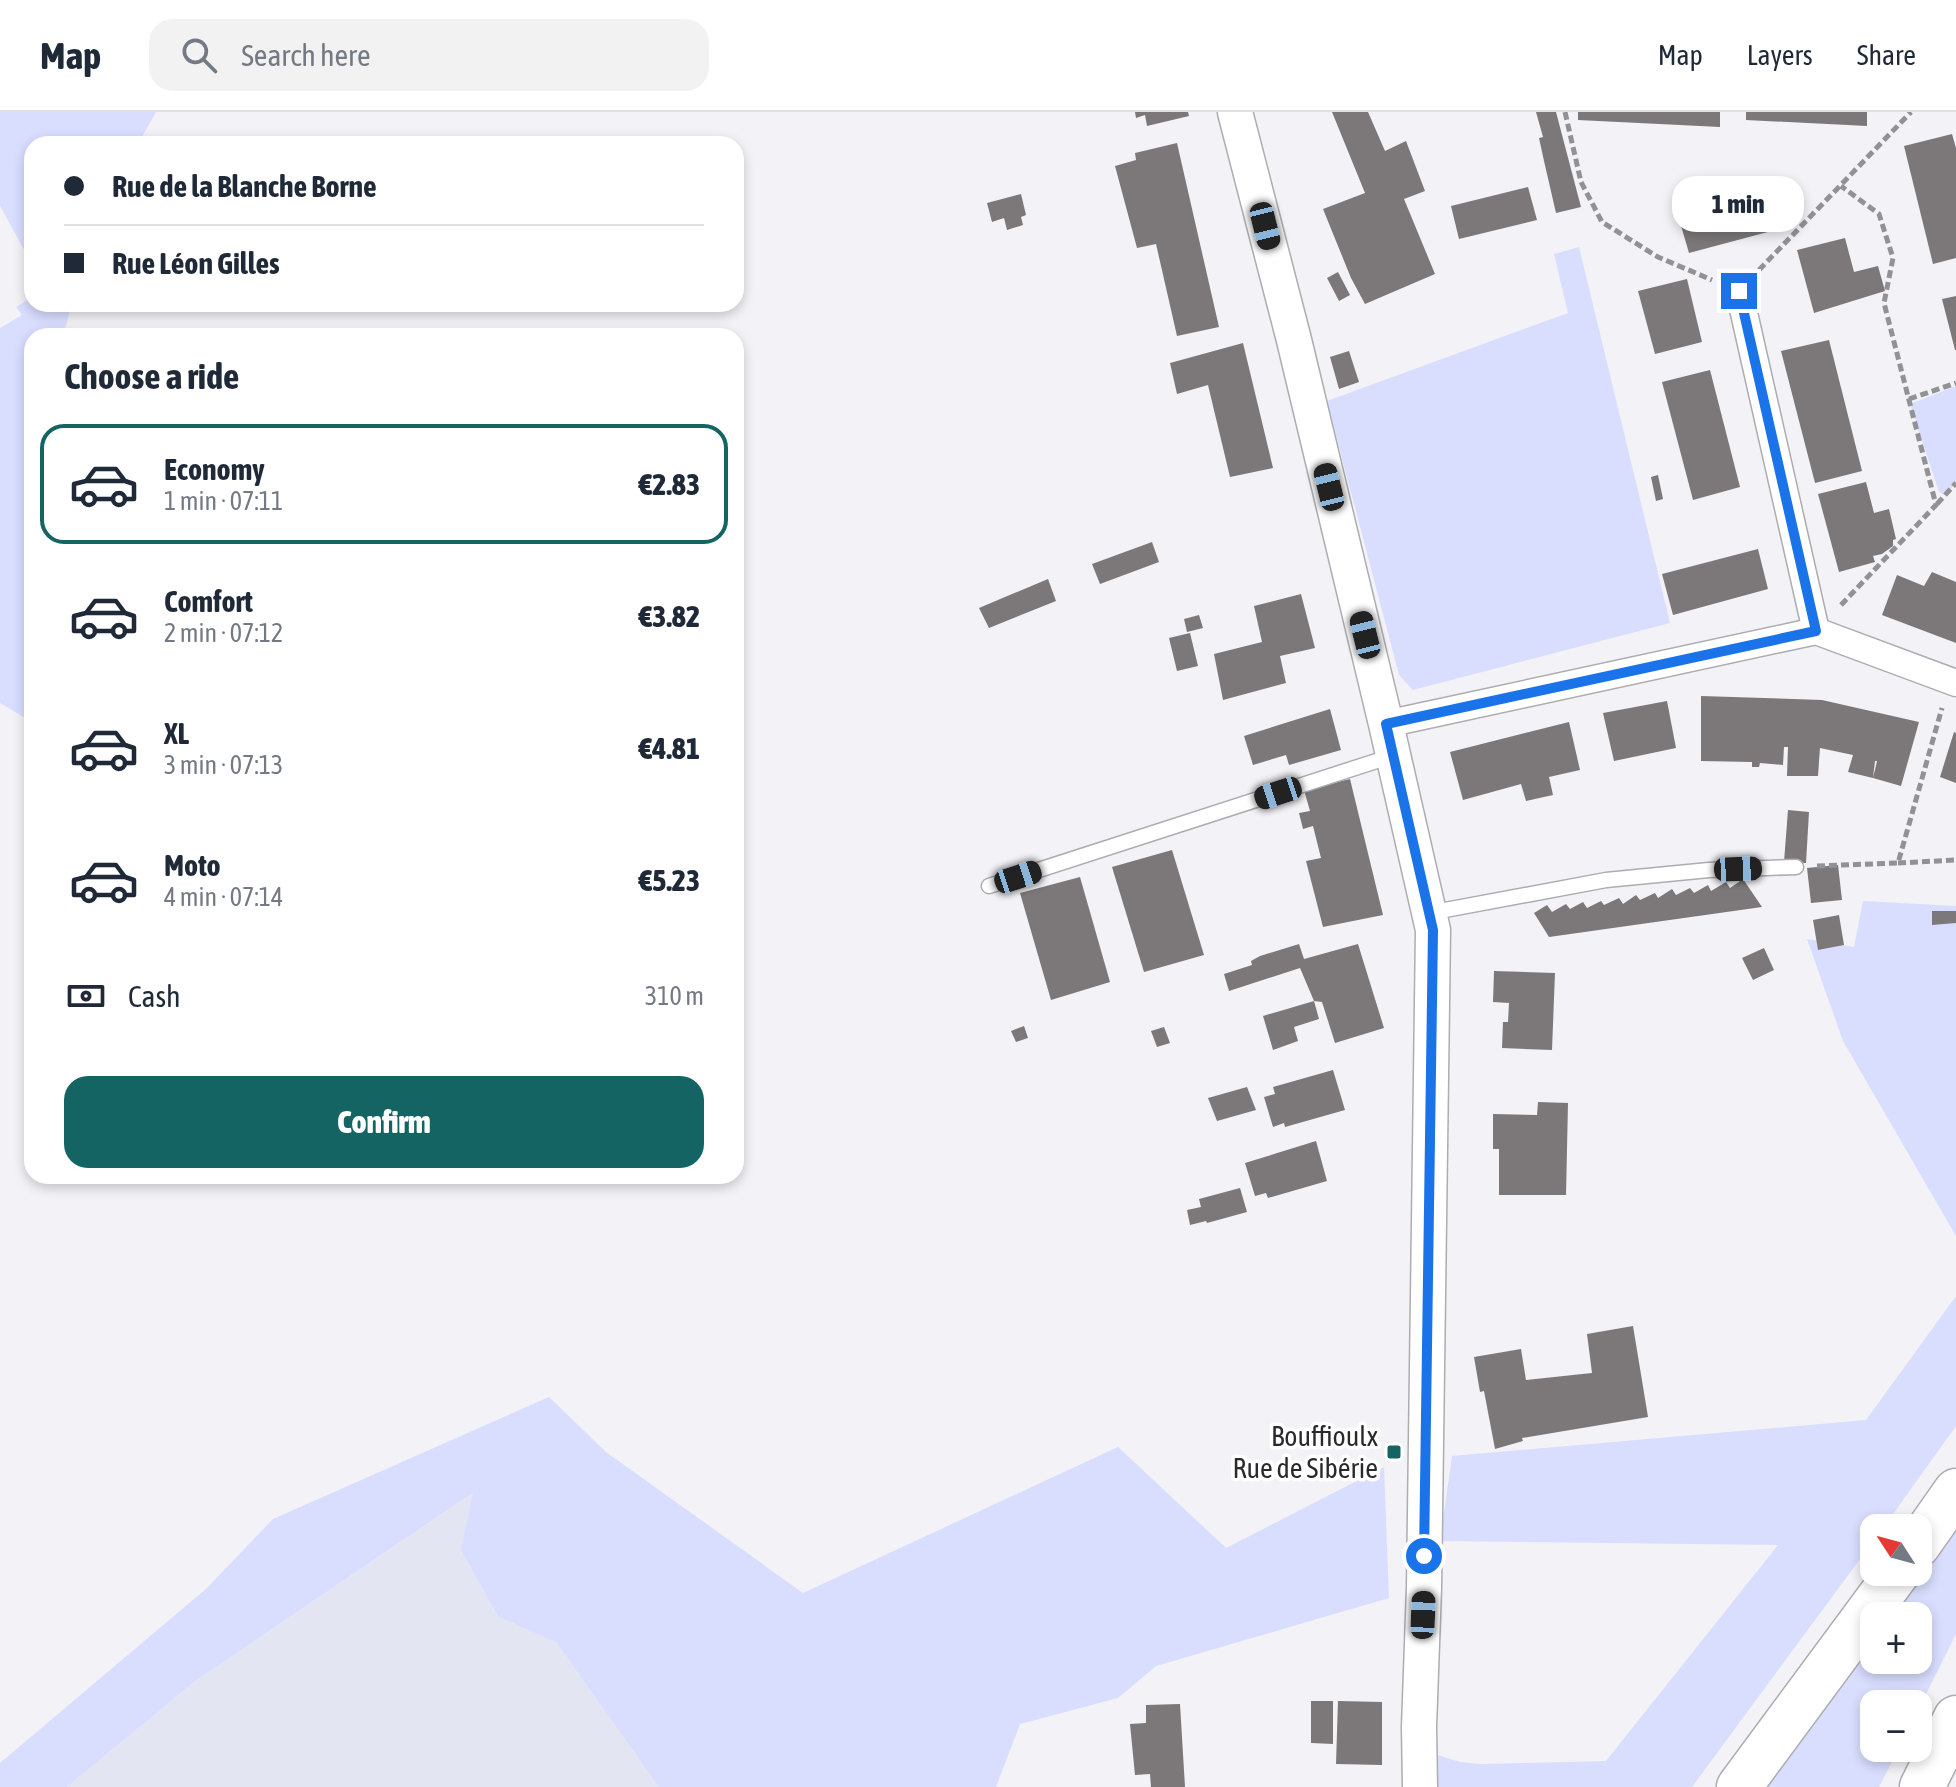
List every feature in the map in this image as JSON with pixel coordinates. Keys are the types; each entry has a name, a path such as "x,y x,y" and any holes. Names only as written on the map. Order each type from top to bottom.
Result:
{"highway":[{"path":"1932,1525 1956,1491"},
{"path":"1739,1787 1888,1586"},
{"path":"1922,1787 1956,1718"}],"street":[{"path":"1235,112 1294,340 1433,930 1420,1787"},
{"path":"1739,291 1816,631"},
{"path":"1390,740 1816,631 1953,682"}],"lane":[{"path":"989,886 1390,740"},
{"path":"1429,913 1606,880 1709,870 1796,867"}],"path":[{"path":"1565,112 1581,182 1602,222 1658,257 1739,291 1911,112"},
{"path":"1841,186 1879,214 1893,258 1884,303 1936,505"},
{"path":"1909,399 1956,383"},
{"path":"1816,631 1956,483"},
{"path":"1898,863 1953,682"},
{"path":"1796,867 1956,860"}],"shaded area":[{"path":"0,112 156,112 142,136 24,136 24,250 0,206"},
{"path":"1579,247 1670,623 1413,690 1399,675 1327,401 1568,313 1554,254"},
{"path":"24,302 24,312 70,312 65,328 24,328 24,717 0,703 0,328 22,315 16,307"},
{"path":"1956,386 1956,483 1945,495 1939,492 1910,404"},
{"path":"1863,901 1956,906 1956,1236 1843,1041 1807,939 1854,947"},
{"path":"1956,1296 1956,1426 1893,1514 1860,1514 1860,1559 1692,1787 1435,1787 1431,1753 1460,1762 1481,1764 1606,1761 1778,1545 1440,1541 1452,1456 1866,1420"},
{"path":"549,1397 606,1452 803,1593 1118,1447 1226,1548 1384,1467 1389,1598 1156,1666 1118,1698 1020,1724 996,1787 659,1787 557,1643 498,1616 461,1550 473,1493 194,1682 67,1787 0,1787 0,1763 207,1588 273,1519"},
{"path":"500,1475 830,1787 67,1787 194,1682"},
{"path":"1956,1511 1956,1634 1928,1690 1860,1690 1860,1762 1892,1762 1879,1787 1757,1787 1860,1644 1860,1674 1932,1674 1932,1602 1890,1602 1902,1586 1932,1586 1932,1544"}],"building":[{"path":"1135,112 1188,112 1189,116 1147,126 1145,115 1136,118"},
{"path":"1332,112 1368,112 1385,151 1406,141 1425,191 1404,199 1435,274 1365,304 1323,209 1365,193"},
{"path":"1536,112 1556,112 1581,207 1556,213"},
{"path":"1578,112 1720,112 1720,127 1578,120"},
{"path":"1746,112 1867,112 1867,126 1746,120"},
{"path":"1952,134 1956,148 1956,258 1933,264 1904,146"},
{"path":"1177,143 1219,327 1177,336 1156,244 1137,248 1115,166 1136,160 1135,153"},
{"path":"1528,187 1537,220 1459,239 1451,206"},
{"path":"1773,187 1783,228 1689,253 1677,212"},
{"path":"1021,194 1026,215 1021,217 1023,225 1007,230 1004,218 992,222 987,203"},
{"path":"1845,238 1854,272 1878,266 1885,291 1814,313 1797,250"},
{"path":"1338,272 1350,295 1339,301 1327,278"},
{"path":"1687,279 1702,342 1655,354 1638,291"},
{"path":"1956,296 1956,350 1955,350 1942,299"},
{"path":"1829,340 1862,471 1815,483 1781,351"},
{"path":"1243,343 1273,468 1230,477 1208,385 1177,394 1170,363"},
{"path":"1349,351 1359,382 1339,389 1330,357"},
{"path":"1710,370 1740,487 1693,500 1662,382"},
{"path":"1658,475 1663,499 1656,501 1651,477"},
{"path":"1866,482 1874,513 1889,509 1896,539 1893,546 1873,556 1875,562 1839,572 1818,494"},
{"path":"1152,542 1159,562 1100,584 1092,564"},
{"path":"1758,549 1768,589 1673,615 1662,574"},
{"path":"1932,572 1956,582 1956,643 1882,615 1897,575 1924,586"},
{"path":"1048,579 1056,601 989,628 979,608"},
{"path":"1301,594 1315,648 1280,656 1286,683 1223,700 1214,654 1262,642 1254,606"},
{"path":"1199,615 1203,628 1187,632 1184,619"},
{"path":"1190,633 1198,666 1177,671 1169,638"},
{"path":"1701,696 1822,700 1919,722 1901,786 1848,772 1853,755 1820,748 1818,776 1787,776 1788,747 1784,747 1783,765 1760,763 1759,767 1752,767 1752,762 1701,761"},
{"path":"1667,701 1676,748 1614,761 1603,713"},
{"path":"1330,709 1341,750 1289,765 1286,755 1253,765 1244,736"},
{"path":"1569,722 1580,770 1549,777 1553,795 1526,801 1521,784 1463,800 1450,752"},
{"path":"1956,733 1956,783 1940,777"},
{"path":"1350,779 1383,915 1323,927 1306,861 1321,858 1313,826 1303,829 1299,813 1310,811 1304,790"},
{"path":"1788,810 1809,812 1806,863 1784,862"},
{"path":"1172,850 1204,955 1144,972 1112,867"},
{"path":"1838,865 1842,900 1811,903 1807,868"},
{"path":"1080,877 1110,982 1051,1000 1020,893"},
{"path":"1743,879 1762,907 1549,937 1534,913 1547,905 1552,912 1566,904 1570,909 1583,902 1587,908 1601,901 1604,905 1619,898 1623,904 1636,895 1640,900 1655,893 1658,898 1672,889 1676,895 1690,888 1694,893 1708,885 1711,891 1726,882 1730,888"},
{"path":"1932,911 1956,911 1956,923 1932,925"},
{"path":"1839,915 1844,945 1818,950 1813,920"},
{"path":"1299,944 1304,959 1358,944 1384,1028 1335,1043 1322,1002 1314,1001 1300,968 1229,991 1224,974 1252,965 1251,961 1260,956"},
{"path":"1764,948 1774,970 1753,980 1742,958"},
{"path":"1494,971 1555,973 1552,1050 1502,1048 1503,1022 1508,1022 1509,1003 1493,1002"},
{"path":"1314,1001 1319,1019 1294,1027 1298,1041 1273,1050 1263,1016"},
{"path":"1024,1026 1028,1038 1016,1042 1011,1031"},
{"path":"1164,1027 1170,1043 1157,1047 1151,1031"},
{"path":"1333,1070 1345,1110 1285,1127 1284,1123 1273,1127 1264,1097 1275,1094 1273,1087"},
{"path":"1247,1087 1256,1110 1217,1121 1208,1098"},
{"path":"1538,1102 1568,1103 1566,1195 1499,1195 1499,1149 1493,1149 1493,1114 1537,1115"},
{"path":"1316,1141 1327,1181 1268,1198 1266,1193 1255,1196 1245,1163"},
{"path":"1240,1188 1247,1212 1190,1225 1187,1210 1201,1207 1199,1199"},
{"path":"1633,1326 1648,1417 1522,1438 1523,1441 1495,1449 1474,1357 1521,1349 1526,1380 1592,1373 1587,1334"},
{"path":"1311,1701 1333,1701 1333,1744 1311,1743"},
{"path":"1338,1701 1382,1702 1382,1765 1336,1764"},
{"path":"1180,1704 1185,1787 1151,1787 1150,1774 1135,1775 1130,1724 1146,1723 1146,1705"}],"place":[{"name":"Bouffioulx Rue de Sibérie","path":"1394,1452"}],"route":[{"path":"1424,1556 1433,930 1386,724 1816,631 1739,291"}]}
